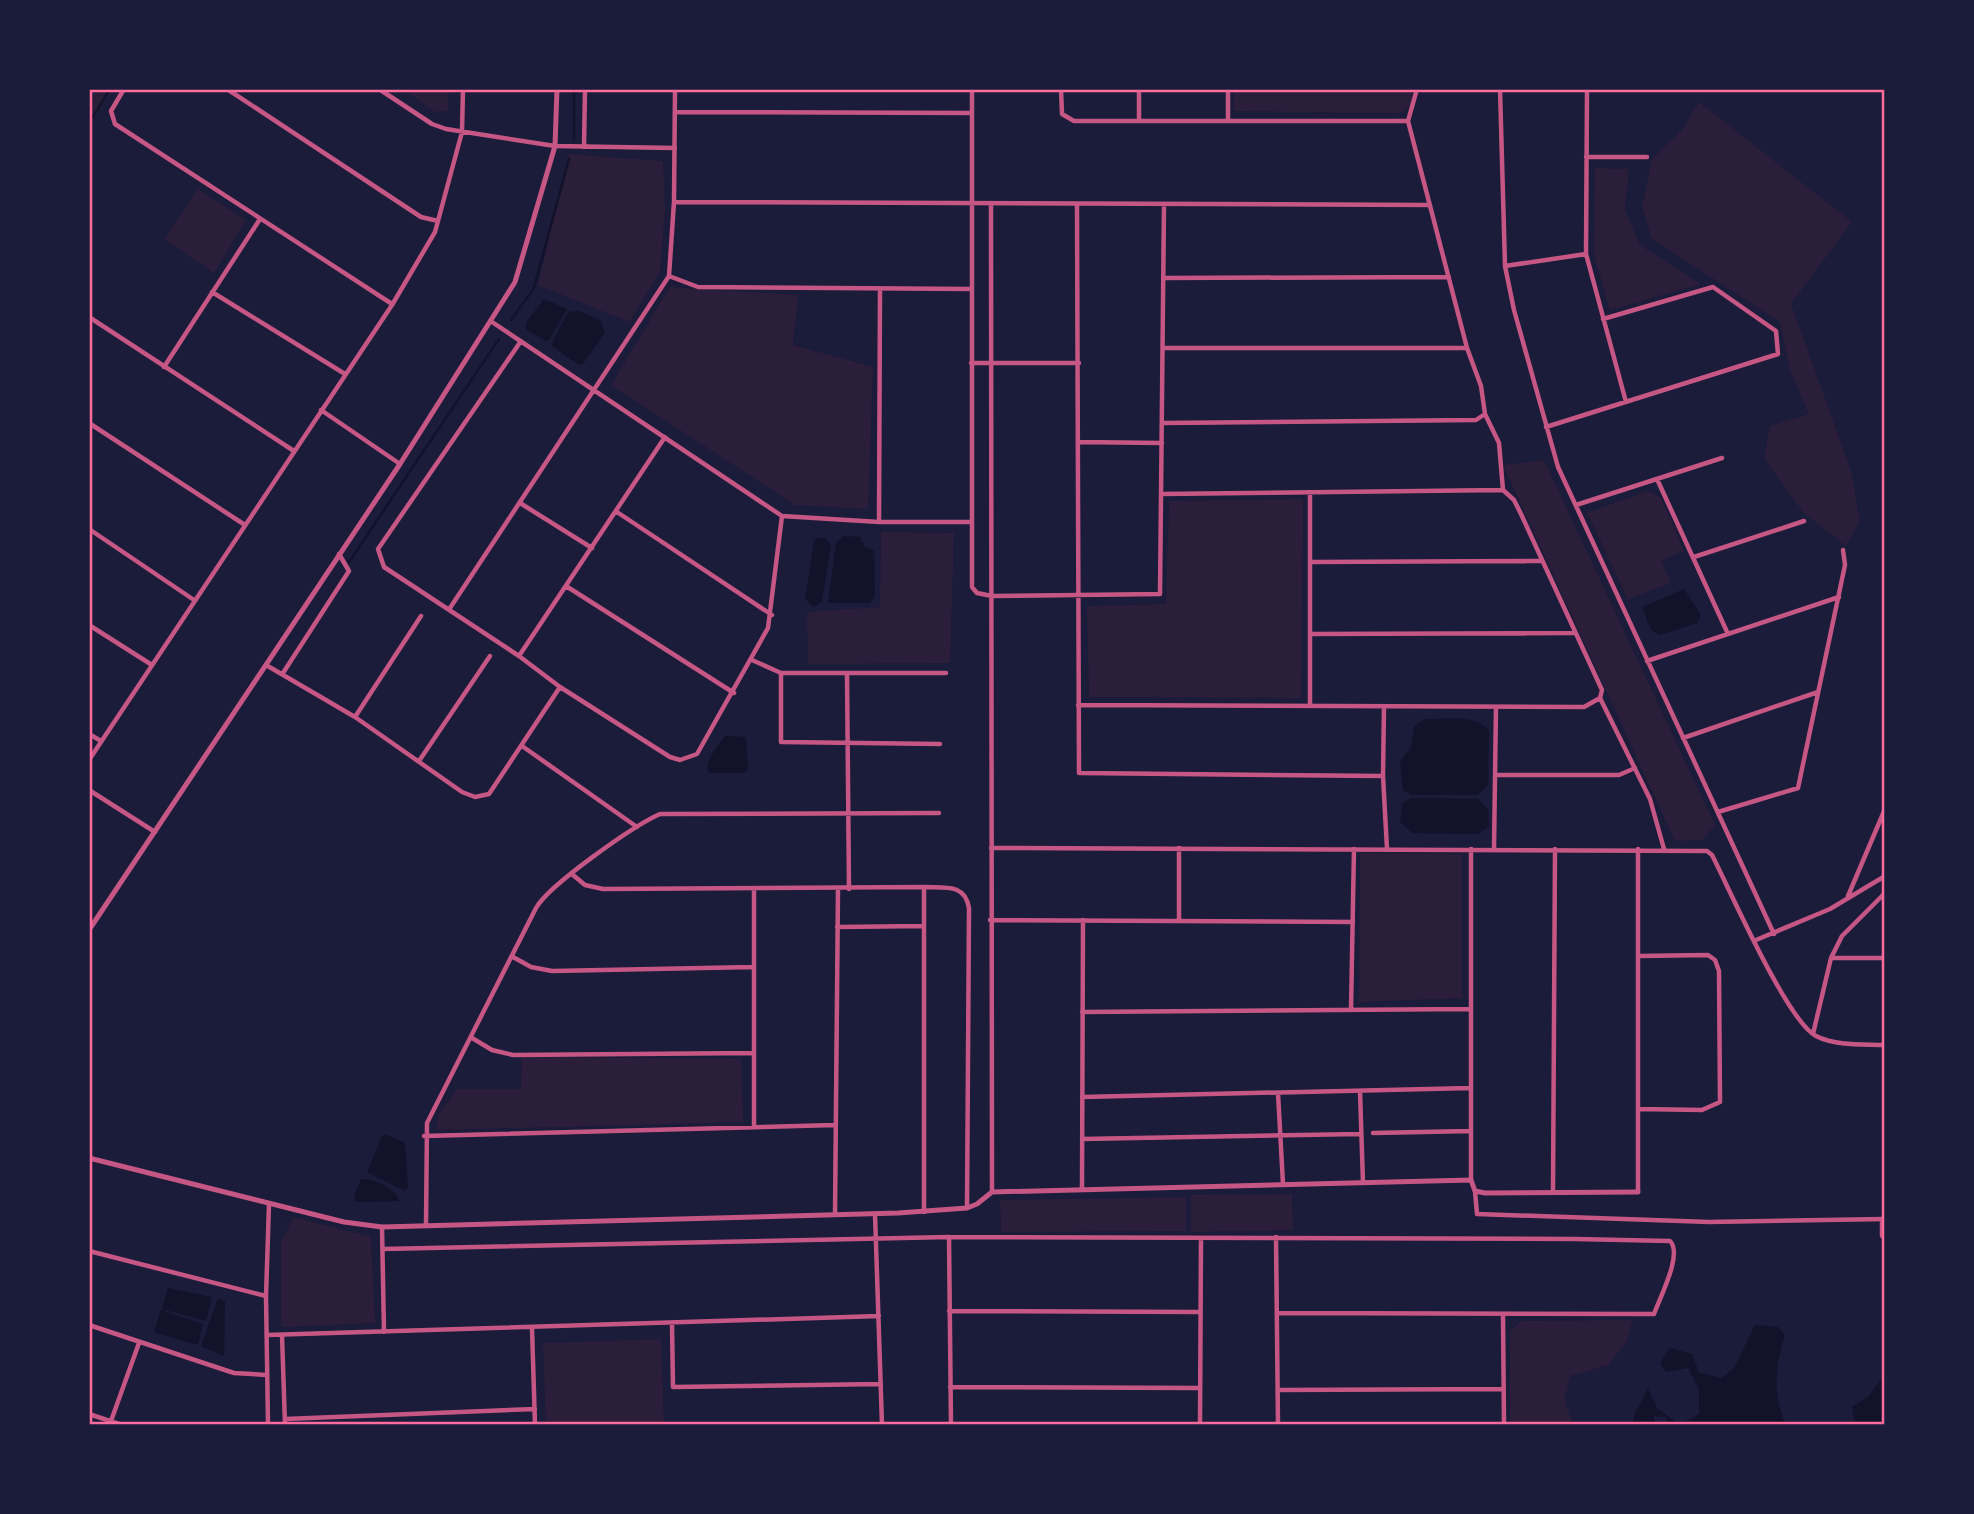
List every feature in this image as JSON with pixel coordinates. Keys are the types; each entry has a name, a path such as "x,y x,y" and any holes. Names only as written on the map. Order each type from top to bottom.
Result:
{"street":[{"path":"124,89 111,111 111,120 392,304"},
{"path":"227,89 421,217 438,220"},
{"path":"379,89 432,124 462,132 555,146 675,148"},
{"path":"89,760 392,304 435,232 462,132 463,89"},
{"path":"89,930 492,322 522,266 555,146 557,89"},
{"path":"584,147 585,89"},
{"path":"450,608 669,276 674,202 675,89"},
{"path":"972,89 972,587 977,593 992,596 1160,594 1164,204"},
{"path":"1061,89 1062,114 1066,119 1408,121"},
{"path":"1139,89 1139,120"},
{"path":"1228,89 1228,120"},
{"path":"1417,89 1408,121 1467,348 1481,386 1485,414 1499,443 1503,490 1514,500 1602,690 1600,698 1650,799 1664,849"},
{"path":"1500,89 1505,266 1546,427 1559,467 1576,505 1774,934"},
{"path":"1587,89 1586,254 1626,402"},
{"path":"675,112 972,113"},
{"path":"1586,157 1647,157"},
{"path":"674,202 1430,205"},
{"path":"990,204 992,1192"},
{"path":"1077,204 1077,769 1083,776 1383,776"},
{"path":"164,367 260,219"},
{"path":"1505,266 1586,254"},
{"path":"669,276 698,287 971,289"},
{"path":"1163,278 1449,276"},
{"path":"1546,427 1778,354 1776,331 1749,316 1713,287 1603,319"},
{"path":"879,522 880,289"},
{"path":"212,292 345,374"},
{"path":"89,317 294,451"},
{"path":"492,322 596,389 782,516 879,522 972,522"},
{"path":"521,341 378,549 384,567 450,608 560,687 670,757 680,760 697,754 752,660 772,615 782,516"},
{"path":"1163,348 1467,348"},
{"path":"971,363 1079,363"},
{"path":"321,410 400,464"},
{"path":"1162,423 1476,420 1485,414"},
{"path":"89,424 245,525"},
{"path":"519,656 665,437"},
{"path":"1078,442 1162,443"},
{"path":"1576,505 1722,458"},
{"path":"1657,479 1728,634"},
{"path":"1161,494 1503,490"},
{"path":"1310,492 1310,705"},
{"path":"520,503 592,548"},
{"path":"617,512 772,615"},
{"path":"1694,557 1804,521"},
{"path":"89,529 194,600"},
{"path":"1718,812 1798,788 1839,597 1845,565 1843,550"},
{"path":"283,673 349,571 339,554"},
{"path":"1312,562 1542,561"},
{"path":"566,586 734,693"},
{"path":"1647,661 1839,597"},
{"path":"355,718 421,616"},
{"path":"89,625 152,665"},
{"path":"1310,634 1574,633"},
{"path":"419,761 490,656"},
{"path":"752,660 781,673 946,673"},
{"path":"266,665 355,718 462,792 475,797 489,794 560,687"},
{"path":"781,673 781,742 940,744"},
{"path":"846,673 849,889"},
{"path":"1683,737 1819,692"},
{"path":"1078,705 1584,707 1600,698"},
{"path":"1384,707 1383,776 1387,849"},
{"path":"1494,849 1496,707"},
{"path":"89,734 101,741"},
{"path":"522,746 637,827"},
{"path":"1495,775 1619,775 1635,768"},
{"path":"89,790 155,832"},
{"path":"1848,897 1885,809"},
{"path":"426,1224 424,1136 427,1123 541,900 637,827 660,814 939,813"},
{"path":"991,848 1707,851 1712,855 1790,1008 1813,1035 1828,1041 1885,1045"},
{"path":"1179,848 1179,921"},
{"path":"1351,1010 1354,849"},
{"path":"1471,849 1471,1180 1477,1214 1709,1222 1884,1219 1882,1236 1885,1238"},
{"path":"1553,1192 1555,849"},
{"path":"1475,1191 1638,1192 1638,849"},
{"path":"573,875 593,888 956,888 967,899 969,908 967,1208"},
{"path":"1756,940 1774,934 1885,876"},
{"path":"924,887 924,1212"},
{"path":"835,1214 838,889"},
{"path":"754,890 754,1127"},
{"path":"1813,1035 1831,958 1842,936 1885,893"},
{"path":"990,920 1353,922"},
{"path":"1082,1188 1083,920"},
{"path":"837,927 924,926"},
{"path":"1638,956 1708,955 1715,960 1719,971 1720,997 1720,1102 1702,1110 1639,1109"},
{"path":"513,957 531,967 552,971 753,967"},
{"path":"1831,958 1885,958"},
{"path":"1083,1012 1470,1009"},
{"path":"472,1038 492,1050 513,1055 754,1053"},
{"path":"1082,1097 1471,1088"},
{"path":"1360,1091 1363,1182"},
{"path":"1278,1093 1283,1184"},
{"path":"424,1136 835,1125"},
{"path":"1373,1133 1471,1131"},
{"path":"1082,1139 1360,1134"},
{"path":"89,1158 269,1205 344,1222 382,1227 924,1212 967,1208 977,1205 992,1192 1082,1188 1471,1180"},
{"path":"268,1425 266,1296 269,1205"},
{"path":"875,1214 883,1425"},
{"path":"382,1227 384,1332"},
{"path":"383,1249 948,1237 1276,1237 1670,1241 1676,1256 1654,1314 1279,1313"},
{"path":"948,1237 951,1425"},
{"path":"1276,1237 1279,1313 1278,1425"},
{"path":"1200,1425 1201,1238"},
{"path":"89,1251 266,1296"},
{"path":"948,1311 1200,1312"},
{"path":"1503,1315 1504,1425"},
{"path":"267,1335 879,1316"},
{"path":"672,1324 674,1387 881,1384"},
{"path":"89,1325 233,1373 267,1375"},
{"path":"532,1328 535,1425"},
{"path":"282,1335 285,1422 534,1409"},
{"path":"111,1421 139,1343"},
{"path":"950,1387 1200,1388"},
{"path":"1279,1390 1504,1389"},
{"path":"89,1413 122,1425"}],"shaded area":[{"path":"89,89 113,89 89,125"},
{"path":"403,89 448,89 448,111 435,112"},
{"path":"1234,89 1412,89 1412,105 1400,113 1234,111"},
{"path":"1699,102 1852,222 1791,304 1851,471 1860,521 1846,546 1803,512 1764,458 1770,426 1809,414 1790,370 1780,322 1652,239 1642,207 1652,159 1682,130"},
{"path":"569,154 663,161 665,209 660,272 629,322 538,285"},
{"path":"1595,168 1629,169 1625,210 1640,245 1701,284 1610,310 1594,255"},
{"path":"198,189 246,220 214,273 164,239"},
{"path":"670,287 798,295 793,345 873,367 868,509 795,505 611,385"},
{"path":"544,299 567,309 546,341 526,329 526,323"},
{"path":"578,311 600,320 605,333 582,365 551,345 568,312"},
{"path":"1544,460 1715,825 1703,840 1675,841 1503,465"},
{"path":"1648,491 1661,498 1684,551 1661,561 1671,583 1628,599 1587,513"},
{"path":"1303,499 1301,698 1089,697 1087,606 1166,604 1169,501"},
{"path":"881,532 954,533 950,663 808,664 807,612 880,607"},
{"path":"843,536 860,537 865,547 874,551 875,596 870,603 828,603 836,543"},
{"path":"817,538 826,538 831,545 822,601 814,607 805,599 814,541"},
{"path":"1684,589 1701,615 1697,623 1660,635 1651,630 1642,607"},
{"path":"1424,719 1468,720 1484,725 1489,731 1488,785 1478,795 1411,795 1403,790 1400,762 1411,747 1414,727"},
{"path":"725,736 746,737 748,770 744,773 710,773 707,770 709,759"},
{"path":"1411,798 1478,799 1488,809 1489,826 1478,834 1412,833 1400,822 1402,804"},
{"path":"1360,853 1462,854 1462,998 1359,1002"},
{"path":"522,1057 741,1059 743,1122 437,1130 438,1115 458,1089 521,1089"},
{"path":"386,1134 405,1143 408,1187 405,1191 367,1172 382,1136"},
{"path":"361,1179 384,1185 394,1192 399,1201 356,1202 354,1196"},
{"path":"1292,1194 1293,1230 1191,1232 1191,1195"},
{"path":"1186,1197 1186,1231 1001,1232 1000,1200"},
{"path":"293,1217 371,1237 375,1323 281,1327 281,1243"},
{"path":"168,1288 212,1297 206,1321 162,1309"},
{"path":"218,1298 225,1302 224,1356 201,1346"},
{"path":"161,1310 203,1324 198,1345 154,1332"},
{"path":"1633,1320 1626,1342 1609,1365 1570,1376 1564,1399 1573,1425 1510,1425 1510,1331 1521,1321"},
{"path":"1755,1325 1778,1327 1785,1335 1779,1358 1777,1391 1786,1425 1679,1425 1699,1414 1699,1389 1688,1368 1666,1372 1660,1363 1670,1348 1692,1354 1699,1373 1721,1378 1734,1368"},
{"path":"661,1339 664,1425 546,1425 543,1343"},
{"path":"1881,1379 1885,1380 1885,1425 1855,1425 1852,1407 1869,1396"},
{"path":"1648,1389 1657,1408 1679,1425 1671,1425 1665,1417 1654,1416 1655,1425 1633,1425 1635,1413"}],"waterway":[{"path":"89,123 110,89"},
{"path":"574,89 574,140"},
{"path":"511,320 534,288 569,159"},
{"path":"349,562 499,339"}]}
